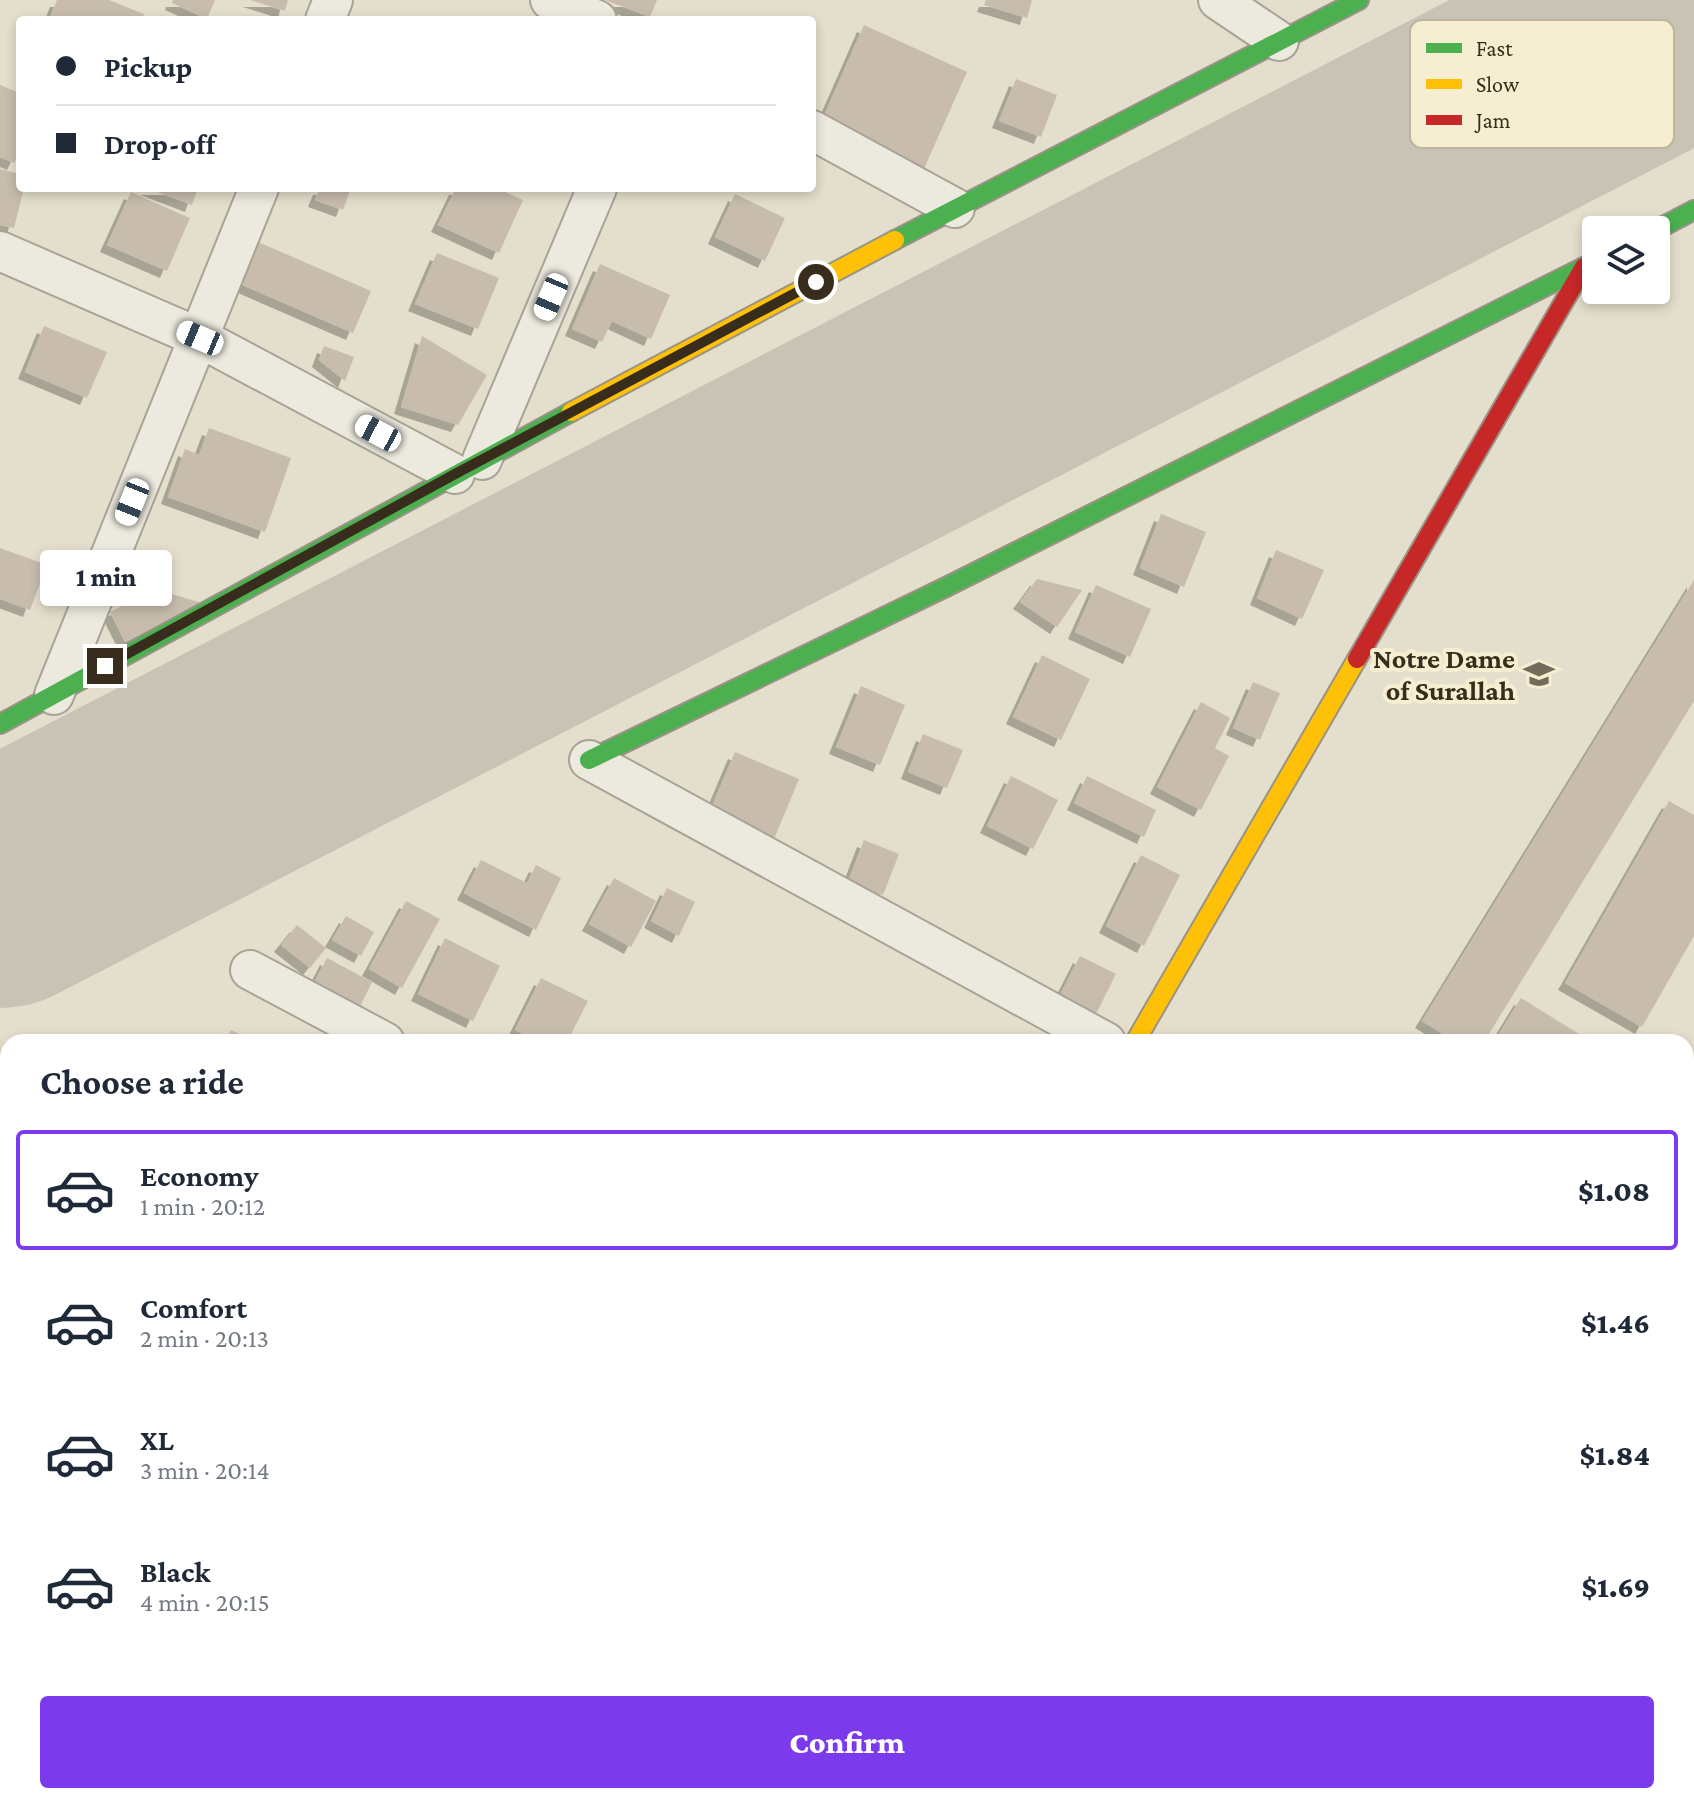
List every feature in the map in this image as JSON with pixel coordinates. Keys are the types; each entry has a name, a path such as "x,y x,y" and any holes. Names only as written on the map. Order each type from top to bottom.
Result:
{"street":[{"path":"550,0 588,16"},
{"path":"1218,0 1279,41"},
{"path":"0,724 468,467 955,208 1359,0"},
{"path":"816,132 955,208"},
{"path":"54,695 257,192"},
{"path":"468,467 595,192"},
{"path":"1670,223 1694,210"},
{"path":"0,251 200,338 468,467"},
{"path":"589,760 962,579 1582,268"},
{"path":"1140,1034 1582,278"},
{"path":"589,760 1091,1034"},
{"path":"250,970 370,1034"}],"building":[{"path":"57,0 109,0 144,14 143,16 51,16"},
{"path":"173,0 215,0 208,16 200,16 172,3"},
{"path":"250,0 288,0 285,11"},
{"path":"605,0 657,0 650,16"},
{"path":"986,0 1032,0 1027,18 984,5"},
{"path":"864,25 967,72 923,171 820,125"},
{"path":"1016,79 1057,95 1041,137 999,121"},
{"path":"0,85 16,91 16,159 14,163 0,157"},
{"path":"0,169 16,173 16,192 23,192 14,228 0,225"},
{"path":"131,192 190,218 167,271 107,245"},
{"path":"158,192 197,192 192,205"},
{"path":"318,192 350,192 343,210 315,200"},
{"path":"454,192 505,192 523,200 499,253 438,225"},
{"path":"735,194 785,218 765,261 715,237"},
{"path":"249,238 371,291 353,333 231,280"},
{"path":"437,253 499,278 478,329 415,304"},
{"path":"600,264 670,295 651,339 612,321 602,342 572,329"},
{"path":"44,326 107,352 87,398 25,372"},
{"path":"422,336 487,375 458,425 401,407"},
{"path":"324,346 354,357 345,381 319,360"},
{"path":"209,428 291,458 265,532 168,497 185,449 199,455"},
{"path":"1161,514 1206,532 1184,587 1140,568"},
{"path":"0,548 47,565 30,610 0,599"},
{"path":"1276,550 1324,570 1302,619 1257,598"},
{"path":"1037,579 1082,590 1057,627 1020,602"},
{"path":"1694,580 1694,701 1489,1034 1443,1034 1422,1021"},
{"path":"1096,585 1151,609 1130,657 1075,632"},
{"path":"155,589 202,603 125,642 110,612"},
{"path":"1042,655 1090,679 1061,740 1013,717"},
{"path":"1253,682 1280,693 1260,740 1233,728"},
{"path":"861,686 905,705 880,765 836,747"},
{"path":"1201,702 1230,718 1215,748 1229,756 1201,810 1157,787"},
{"path":"923,734 963,750 947,788 908,772"},
{"path":"735,752 799,779 774,839 710,811"},
{"path":"1011,776 1058,800 1033,849 987,826"},
{"path":"1087,776 1156,810 1144,837 1074,803"},
{"path":"1669,801 1694,815 1694,936 1642,1027 1565,983"},
{"path":"864,840 899,854 883,895 848,882"},
{"path":"1141,855 1180,875 1144,946 1106,926"},
{"path":"481,860 527,883 536,865 561,878 536,930 464,893"},
{"path":"614,878 656,901 631,947 589,924"},
{"path":"667,888 695,902 679,936 651,921"},
{"path":"406,901 440,919 402,988 369,969"},
{"path":"346,916 374,932 361,956 332,940"},
{"path":"297,925 326,948 310,968 281,945"},
{"path":"445,938 500,966 473,1021 418,994"},
{"path":"1080,956 1116,974 1090,1026 1058,999"},
{"path":"327,958 372,982 356,1015 310,991"},
{"path":"541,978 588,1001 571,1034 523,1034 515,1030"},
{"path":"1521,998 1579,1034 1499,1034"}],"runway":[{"path":"1674,21 1694,11"},
{"path":"0,886 1429,148"}],"traffic: fast":[{"path":"895,240 1359,0"},
{"path":"1670,223 1694,210"},
{"path":"589,760 948,586 1582,268"},
{"path":"0,724 571,412"}],"traffic: slow":[{"path":"571,412 895,240"},
{"path":"1140,1034 1357,659"}],"traffic: jam":[{"path":"1357,659 1582,270"}],"place":[{"name":"Notre Dame of Surallah","path":"1539,674"}],"route":[{"path":"105,666 455,474 816,282"}]}
